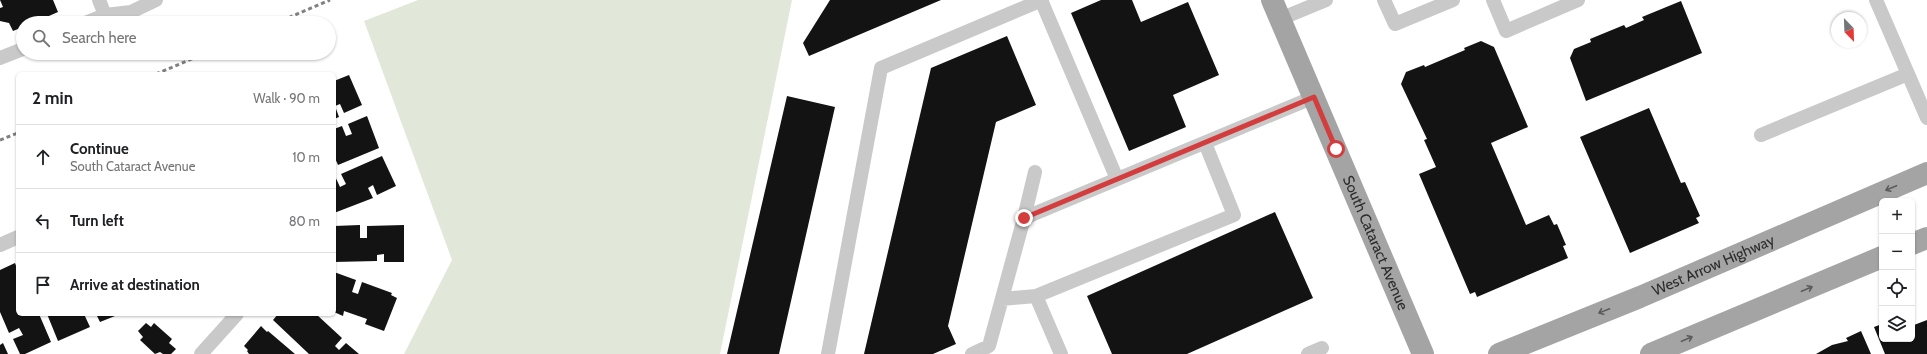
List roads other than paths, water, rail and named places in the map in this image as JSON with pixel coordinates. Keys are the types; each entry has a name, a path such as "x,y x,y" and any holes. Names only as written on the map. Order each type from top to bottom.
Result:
{"main road":[{"name":"South Cataract Avenue","path":"1276,10 1423,354"},
{"name":"West Arrow Highway","path":"1499,354 1640,297 1927,173"},
{"path":"1915,243 1927,238"},
{"path":"1651,354 1879,258"}],"lane":[{"path":"99,0 105,15 131,12 156,0"},
{"path":"828,354 881,68 1041,0 1118,179"},
{"path":"1276,10 1326,0"},
{"path":"1384,0 1395,24 1453,0"},
{"path":"1493,0 1506,30 1578,0"},
{"path":"1876,0 1927,118"},
{"path":"0,58 16,51"},
{"path":"1761,135 1908,74"},
{"path":"1024,218 1314,97"},
{"path":"1002,299 1036,296 1234,215 1205,143"},
{"path":"972,354 990,346 1035,172"},
{"path":"0,244 16,238"},
{"path":"1036,296 1061,354"},
{"path":"201,354 235,316"},
{"path":"1308,354 1322,348"}],"railway":[{"path":"292,16 330,0"},
{"path":"161,72 189,60"},
{"path":"0,140 16,134"}]}
